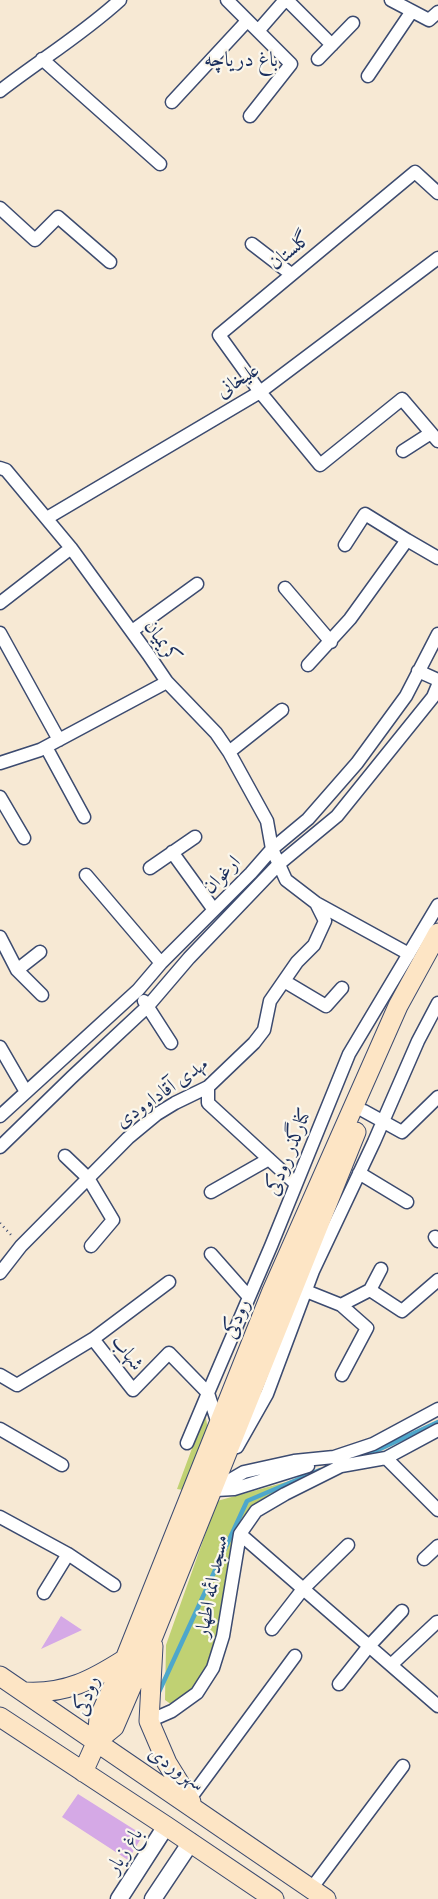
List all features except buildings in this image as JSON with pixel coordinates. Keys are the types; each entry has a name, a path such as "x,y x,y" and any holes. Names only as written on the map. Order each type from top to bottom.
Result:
{"main road":[{"name":"رودکی","path":"98,1741 114,1727 154,1634 203,1488 218,1424 272,1291 394,1015 438,933"},
{"name":"رودکی","path":"98,1741 99,1718 203,1488 411,1005 438,956"},
{"path":"154,1634 149,1721 167,1763 189,1800 202,1815"},
{"path":"26,1692 41,1693 80,1685 125,1659"},
{"name":"سهروردی","path":"0,1676 98,1741 318,1894"},
{"path":"0,1717 274,1899"},
{"path":"83,1772 98,1741"}],"street":[{"path":"0,90 94,23 120,0"},
{"path":"227,0 291,64 250,116"},
{"path":"258,31 286,0 332,44"},
{"path":"391,0 429,20 438,12"},
{"path":"368,76 412,11"},
{"path":"172,102 247,20"},
{"path":"318,59 353,23"},
{"path":"42,59 160,164"},
{"name":"گلستان","path":"260,392 219,335 415,172 438,193"},
{"path":"0,208 35,240 58,217 110,262"},
{"path":"252,244 291,274"},
{"name":"علیخانی","path":"47,518 260,392 438,258"},
{"path":"260,392 320,465 402,399 435,437 403,452"},
{"name":"کریمیان","path":"0,455 3,469 71,548 167,682 216,733 229,752 267,821 272,849 286,880 316,903 409,954"},
{"path":"345,545 365,514 438,558"},
{"path":"308,665 350,619 407,540"},
{"path":"0,603 71,548"},
{"path":"132,631 197,584"},
{"path":"285,588 331,642"},
{"path":"0,633 59,740"},
{"name":"ارغوان","path":"0,1116 138,990 178,945 272,849 308,820 357,763 406,696 438,634"},
{"path":"418,672 438,680"},
{"path":"0,763 46,747 167,682"},
{"name":"ارغوان","path":"0,1148 148,1006 189,958 278,864 336,816 433,697 438,684"},
{"path":"229,752 282,710"},
{"path":"46,747 84,817"},
{"path":"0,797 24,838"},
{"path":"150,868 195,837"},
{"path":"172,852 214,910"},
{"path":"86,874 161,963"},
{"name":"مهدی آقاداوودی","path":"0,1273 21,1246 128,1138 157,1114 208,1087 254,1043 264,1030 270,1001 297,962 314,945 325,921 316,903"},
{"name":"کنارگذر رودکی","path":"188,1443 349,1054 438,905"},
{"path":"0,937 18,970 42,994"},
{"path":"178,945 189,958"},
{"path":"18,970 40,952"},
{"path":"284,981 326,1006 342,988"},
{"path":"138,990 171,1043"},
{"path":"203,1488 267,1394 313,1271 418,1041 438,1003"},
{"path":"0,1047 26,1092"},
{"path":"208,1087 208,1103 296,1184"},
{"path":"364,1111 402,1132 438,1097"},
{"path":"64,1156 88,1178 113,1220 91,1246"},
{"path":"212,1192 270,1159"},
{"path":"359,1173 406,1202"},
{"path":"211,1254 249,1296"},
{"path":"341,1305 370,1290 381,1270"},
{"path":"370,1290 402,1310 438,1280"},
{"path":"93,1339 169,1282"},
{"path":"306,1291 341,1305 367,1328 342,1375"},
{"name":"شهاب","path":"0,1375 17,1385 93,1339 133,1390 169,1353 208,1393"},
{"path":"208,1393 218,1424"},
{"name":"مسجد ائمه اطهار","path":"149,1721 172,1711 197,1693 213,1668 223,1636 240,1534 256,1510 338,1462 438,1409"},
{"path":"0,1429 62,1465"},
{"name":"مسجد ائمه اطهار","path":"203,1488 244,1472 294,1461 338,1462 386,1458 438,1430"},
{"path":"386,1458 438,1510"},
{"path":"0,1517 68,1554 114,1586"},
{"path":"240,1534 438,1706"},
{"path":"272,1629 303,1589 348,1545"},
{"path":"424,1559 438,1546"},
{"path":"44,1593 68,1554"},
{"path":"339,1684 369,1646 402,1611"},
{"path":"391,1665 437,1622"},
{"path":"189,1800 295,1656"},
{"path":"318,1894 403,1766"},
{"name":"باغ زیار","path":"119,1899 166,1826"},
{"path":"153,1899 190,1842"}],"green space":[{"path":"205,1413 209,1435 189,1491 177,1489"},
{"path":"319,1473 255,1509 237,1534 216,1652 196,1691 175,1707 165,1700 166,1645 217,1501"}],"waterway":[{"path":"357,1455 380,1449 438,1422"},
{"path":"158,1694 247,1501 320,1470"}],"district":[{"name":"باغ دریاچه","path":"241,60"}]}
